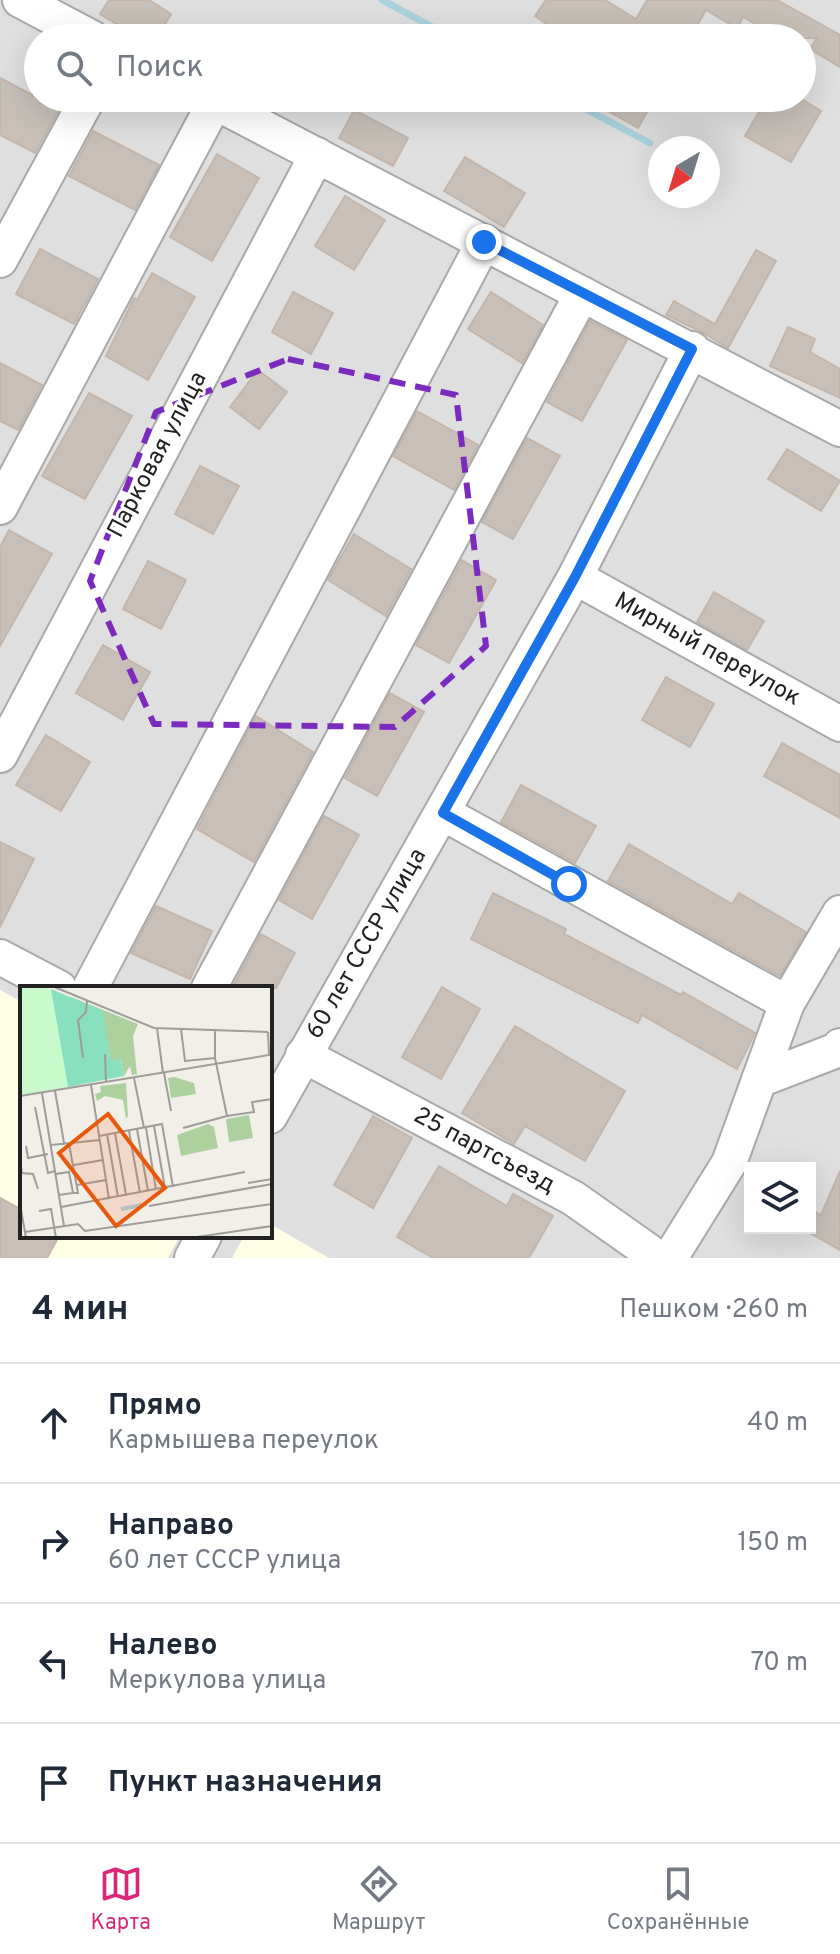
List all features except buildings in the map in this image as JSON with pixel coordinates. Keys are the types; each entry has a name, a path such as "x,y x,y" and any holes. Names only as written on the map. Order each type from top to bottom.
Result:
{"street":[{"path":"0,11 6,0"},
{"path":"20,0 65,24"},
{"path":"0,260 80,112"},
{"path":"0,507 205,112"},
{"path":"234,112 840,429"},
{"name":"Парковая улица","path":"0,755 317,155"},
{"path":"91,986 484,242"},
{"path":"210,986 582,294"},
{"name":"60 лет СССР улица","path":"272,1107 443,813 575,577 692,349"},
{"name":"Мирный переулок","path":"575,577 840,724"},
{"path":"443,813 787,1003"},
{"path":"670,1258 729,1163 787,1003 840,913"},
{"path":"0,957 55,986"},
{"path":"759,1080 837,1050 840,1046"},
{"name":"25 партсъезд","path":"303,1055 573,1198 658,1258"},
{"path":"192,1258 203,1238"}],"highlighted area":[{"path":"288,359 456,395 486,646 395,727 154,724 90,581 156,412"}],"shaded area":[{"path":"0,0 840,0 840,1258 0,1258"},
{"path":"0,990 20,1001 20,1238 179,1238 168,1258 0,1258"},
{"path":"272,1225 329,1258 232,1258 243,1238 272,1238"}],"waterway":[{"path":"382,0 427,24"},
{"path":"591,112 648,142"}],"route":[{"path":"484,242 692,349 575,577 443,813 569,884"}]}
